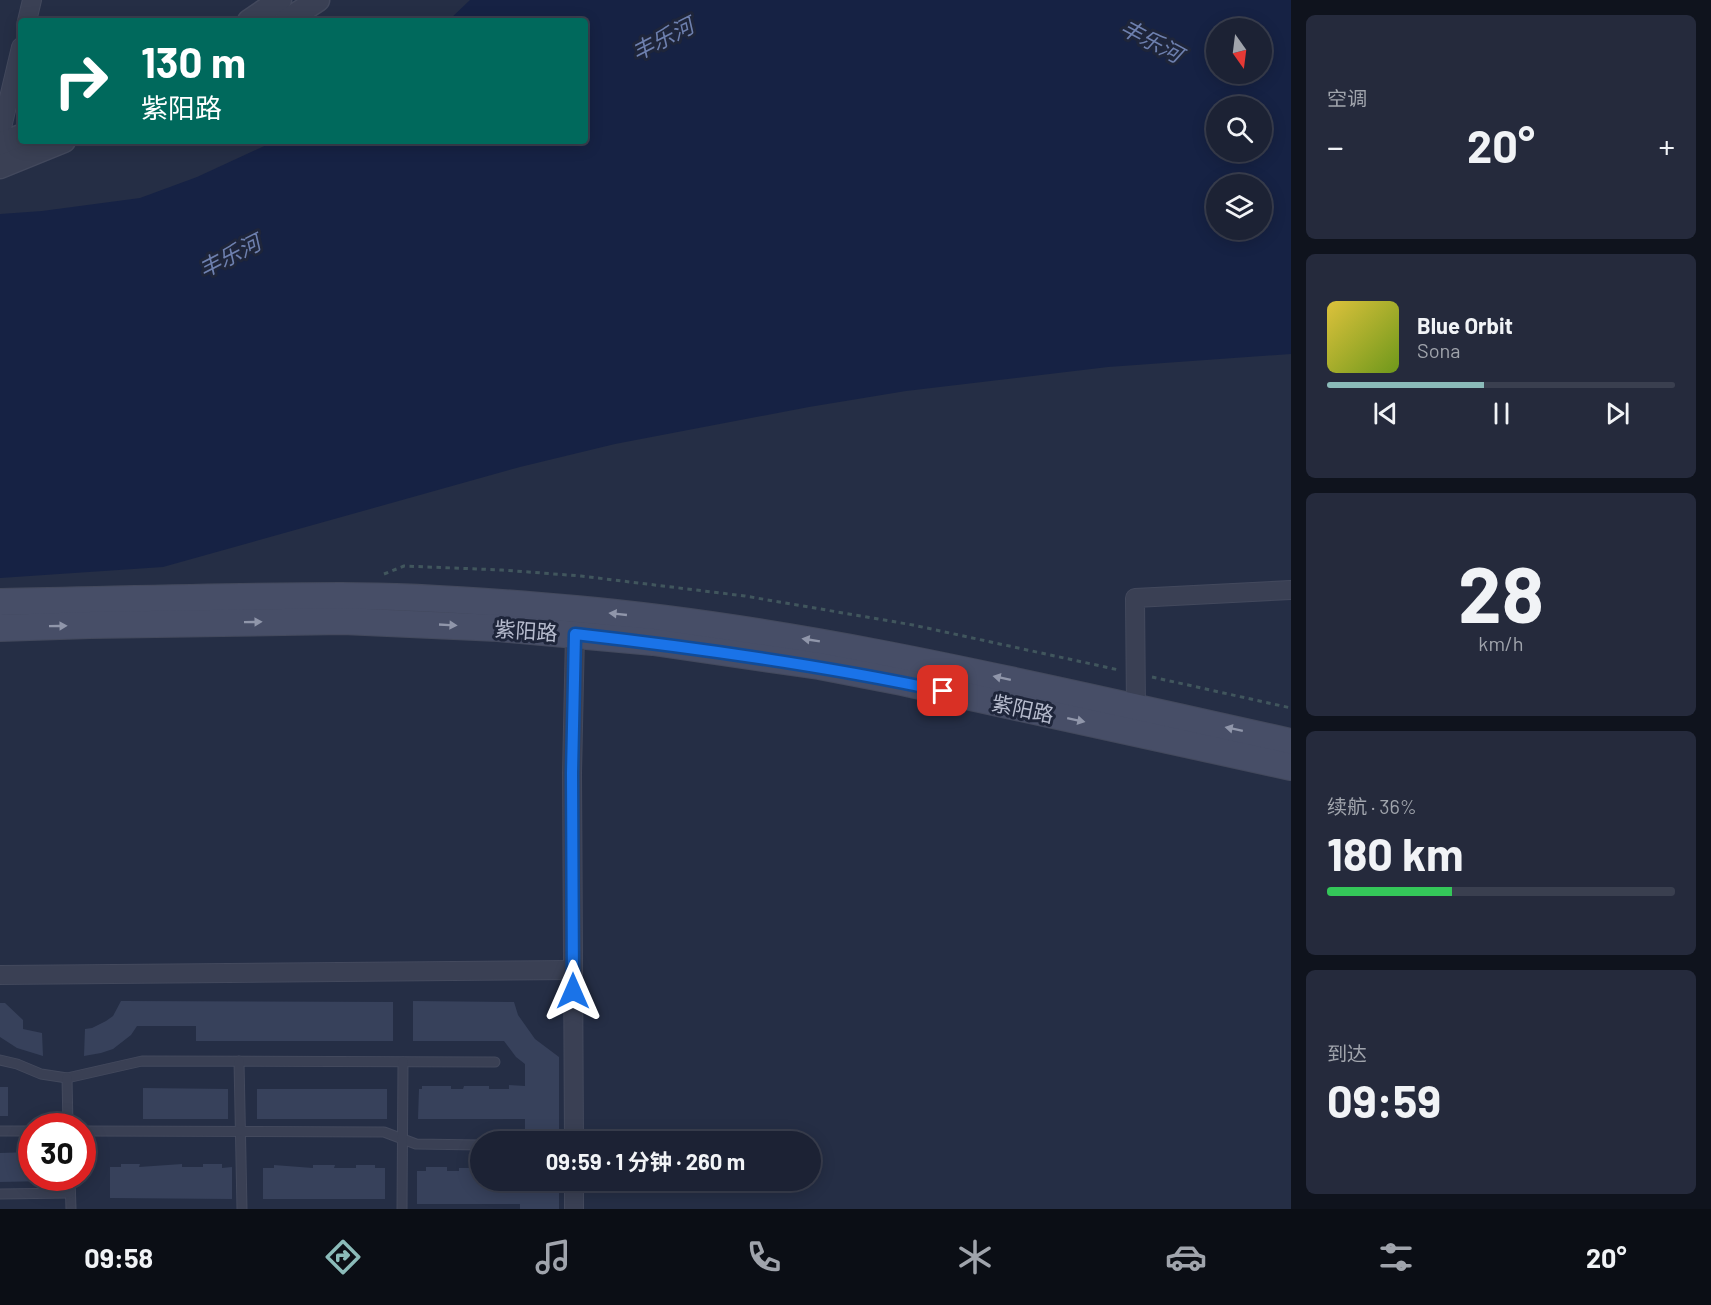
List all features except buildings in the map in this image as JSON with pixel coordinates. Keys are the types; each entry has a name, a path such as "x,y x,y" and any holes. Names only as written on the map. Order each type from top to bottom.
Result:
{"main road":[{"name":"紫阳路","path":"0,602 343,596 466,601 578,609 719,626 907,657 1291,742"},
{"name":"紫阳路","path":"0,628 343,621 575,634 819,666 974,697 1291,767"}],"street":[{"path":"28,18 32,0"},
{"path":"253,18 280,0"},
{"path":"291,18 318,0"},
{"path":"0,136 18,60"},
{"path":"0,144 18,137"},
{"path":"0,167 57,144"},
{"path":"1136,708 1135,598 1291,590"},
{"path":"574,1131 572,773 575,634"},
{"path":"0,975 573,970"},
{"path":"574,1191 574,1209"}],"lane":[{"path":"0,1060 41,1074 67,1078 142,1061 495,1062"},
{"path":"239,1061 242,1209"},
{"path":"402,1209 403,1062"},
{"path":"67,1078 68,1113"},
{"path":"0,1131 18,1131"},
{"path":"96,1131 384,1132 416,1144 470,1145"},
{"path":"0,1194 70,1194 71,1209"}],"water":[{"name":"丰乐河","path":"470,0 1291,0 1291,354 1108,367 906,391 809,407 615,444 520,467 163,567 0,578 0,214 140,198 197,177 268,144 588,144 588,18 451,18"}],"route":[{"path":"573,991 572,773 575,634 736,653 819,666 943,691"}]}
